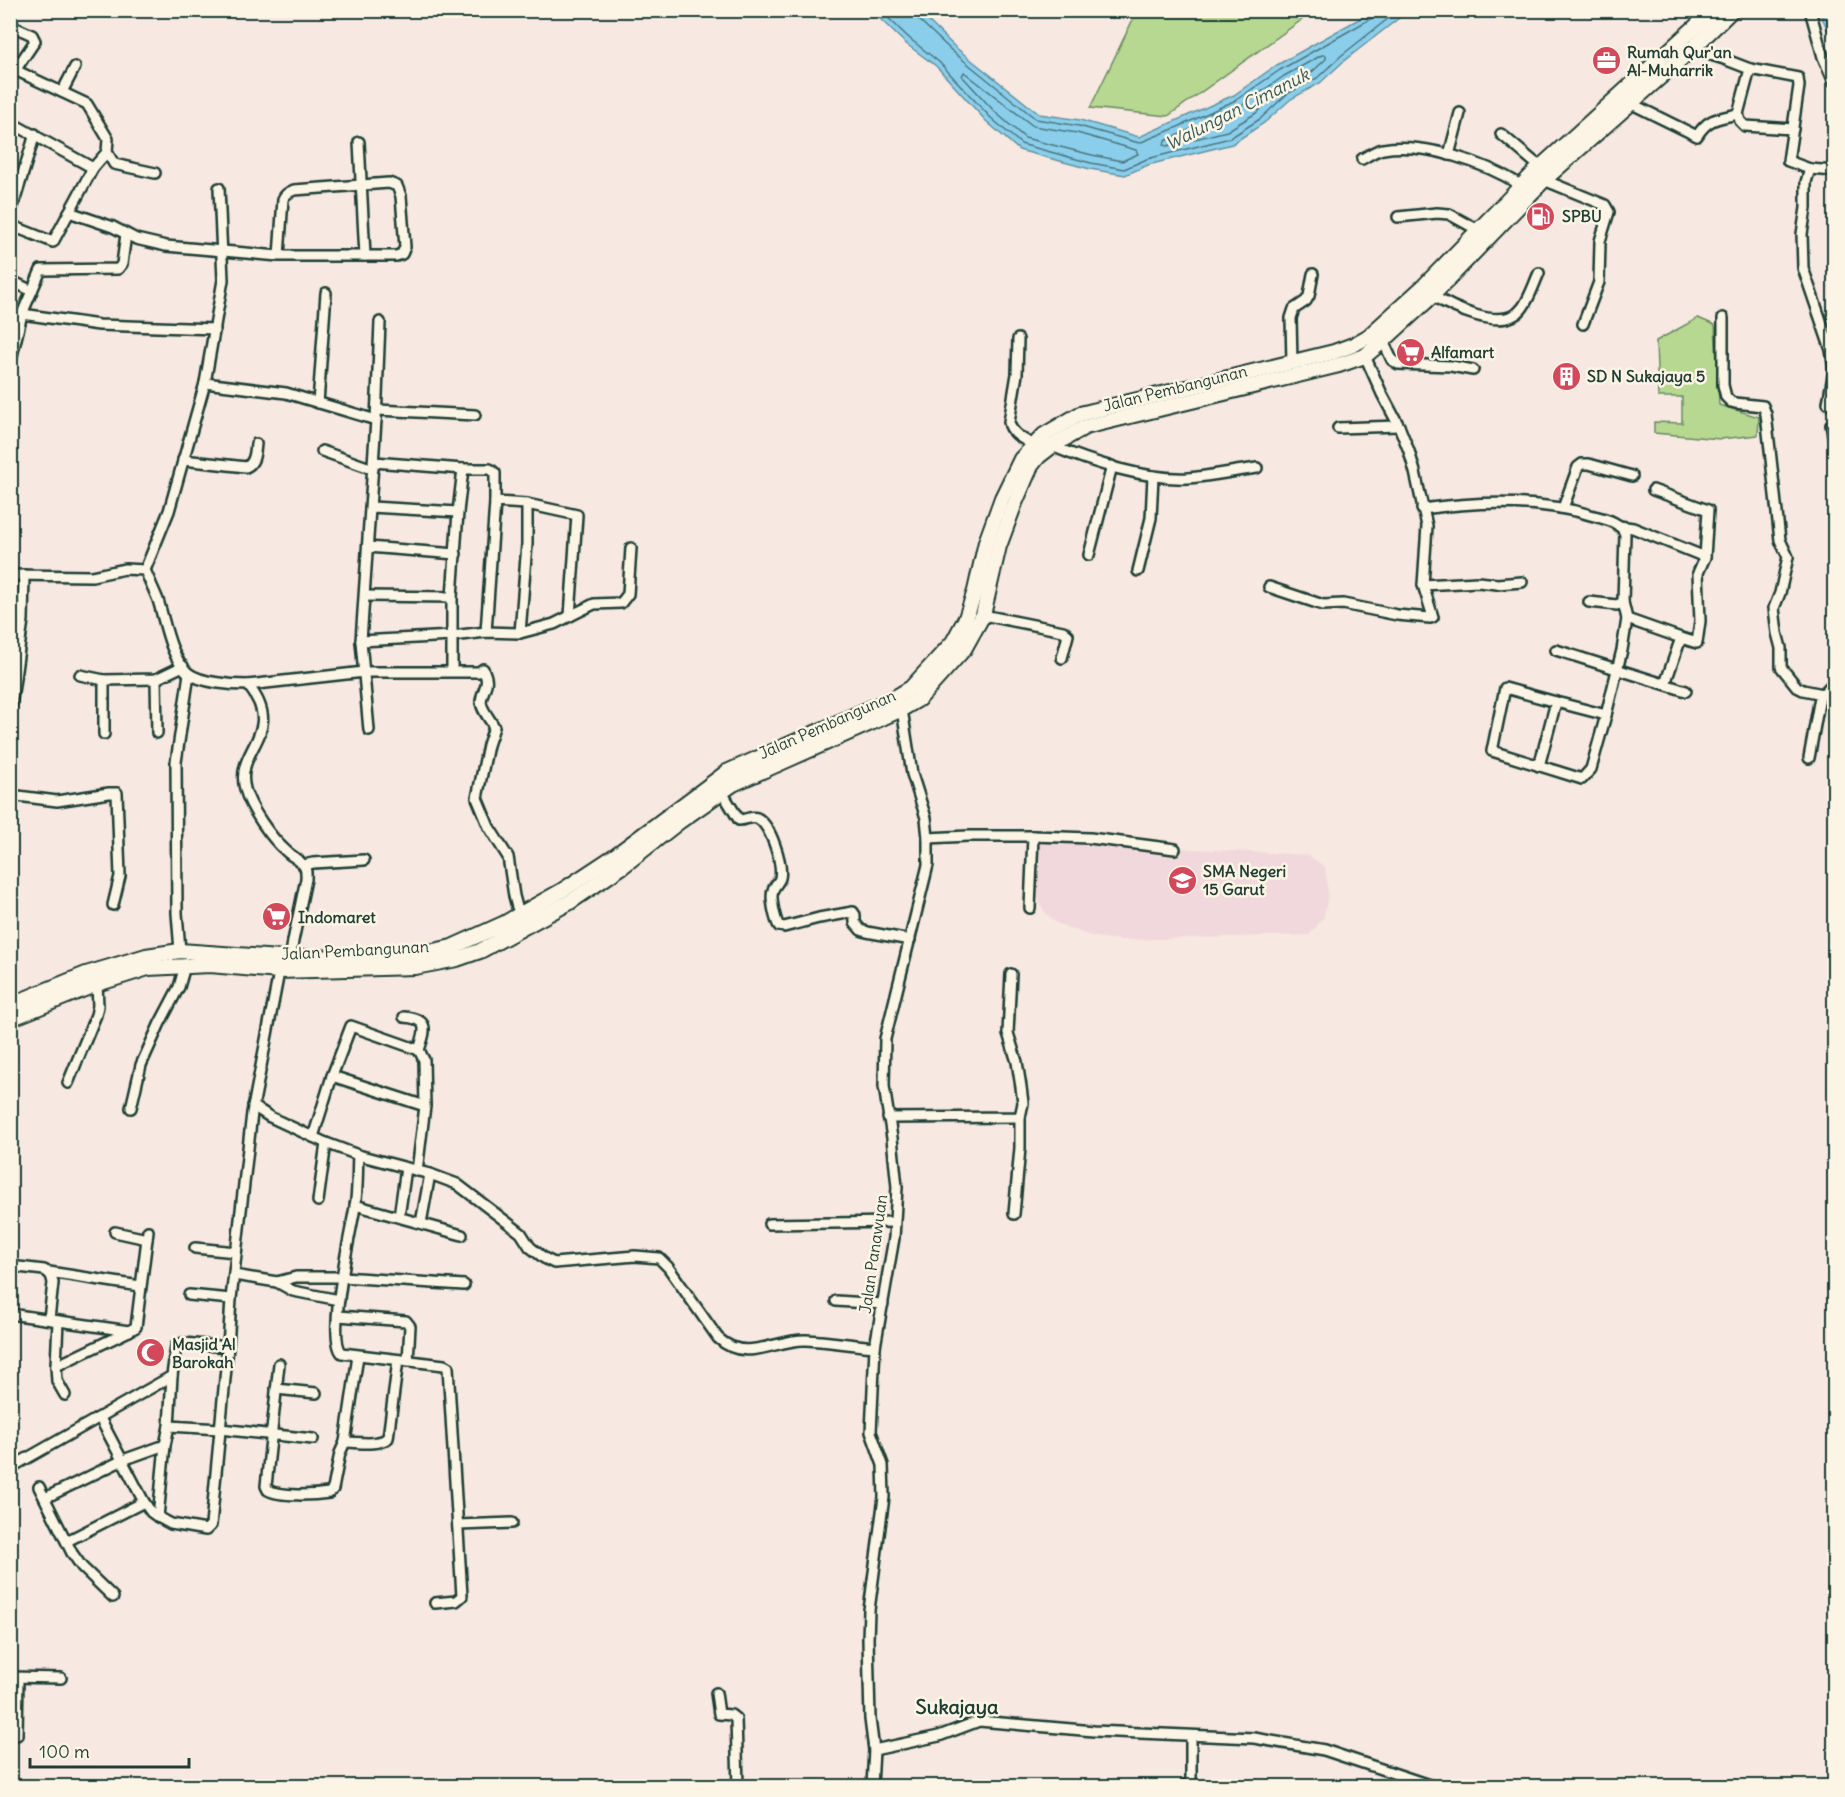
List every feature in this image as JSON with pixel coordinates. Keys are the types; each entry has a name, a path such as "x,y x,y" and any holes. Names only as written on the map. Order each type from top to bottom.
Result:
{"main road":[{"name":"Jalan Pembangunan","path":"10,1005 86,974 146,956 180,951 217,959 285,964 415,967 457,959 480,951 523,913 634,850 734,784 899,704 953,642 966,618 975,591 986,542 1015,467 1044,435 1080,414 1264,376 1339,365 1365,356 1383,341 1540,173 1714,10"},
{"name":"Jalan Pembangunan","path":"503,932 570,902 727,772 899,704 919,699 964,649 983,615 999,546 1031,466 1039,456 1085,427 1264,376 1292,363 1353,345 1369,336 1426,293 1478,230 1521,185 1632,104 1732,10"},
{"name":"Jalan Pembangunan","path":"10,1019 97,984 148,968 185,966 217,959"}],"street":[{"path":"1810,10 1823,57 1834,82"},
{"path":"10,25 32,35 35,41 13,74 87,104 108,140 107,152 114,165 154,173"},
{"path":"1692,49 1750,69 1798,78 1799,86 1788,161 1810,169 1834,171"},
{"path":"62,92 75,67"},
{"path":"1750,69 1738,114 1740,121 1744,126 1793,129"},
{"path":"1632,104 1697,136 1704,124 1714,119 1738,114"},
{"path":"1449,155 1460,113"},
{"path":"10,122 93,168"},
{"path":"10,216 15,182 35,134"},
{"path":"1501,134 1540,173 1605,205 1610,212 1600,241 1599,282 1583,324"},
{"path":"359,142 365,256"},
{"path":"1362,159 1380,149 1437,151 1508,177 1521,185"},
{"path":"10,225 53,242 93,168 107,152"},
{"path":"1810,169 1806,182 1806,208 1802,234 1803,268 1831,350 1834,370 1828,403"},
{"path":"69,212 135,239 166,246 279,256 396,256 402,254 405,247 401,196 397,186 389,183 294,190 285,195 279,256"},
{"path":"219,189 223,280 206,383 169,511 144,570 157,598 169,639 189,674 221,684 248,685 364,672 479,672 483,669 487,684 481,701 494,727 477,798 489,827 508,857 514,896 523,913"},
{"path":"1398,216 1449,214 1478,230"},
{"path":"10,364 22,314 41,270 118,269 122,264 126,234"},
{"path":"1426,293 1478,317 1493,320 1512,316 1522,308 1539,273"},
{"path":"1292,363 1291,318 1294,309 1306,301 1309,296 1313,274"},
{"path":"10,280 32,291"},
{"path":"318,403 326,292"},
{"path":"22,314 99,325 215,329"},
{"path":"1723,318 1723,385 1726,397 1735,403 1763,406 1766,414 1780,540 1788,557 1780,596 1774,608 1776,633 1781,648 1780,663 1797,687 1823,694"},
{"path":"369,730 361,640 378,410 380,322"},
{"path":"1018,339 1017,374 1009,422 1014,433 1033,445"},
{"path":"1383,341 1392,360 1398,364 1450,366 1473,370"},
{"path":"1269,587 1323,605 1344,604 1397,615 1433,617 1423,585 1427,534 1415,472 1399,426 1365,356"},
{"path":"206,383 286,393 376,420"},
{"path":"378,410 475,415"},
{"path":"1831,425 1834,440"},
{"path":"1338,428 1399,426"},
{"path":"183,460 246,468 254,459 256,444"},
{"path":"1052,446 1078,457 1153,476 1186,478 1257,468"},
{"path":"322,452 373,466 492,470 495,473 486,632"},
{"path":"1563,508 1578,467 1582,464 1632,476"},
{"path":"1089,555 1112,466"},
{"path":"452,671 452,597 458,512 464,469"},
{"path":"1138,571 1151,518 1153,476"},
{"path":"1627,619 1697,643 1700,621 1698,573 1705,557 1708,510 1653,490"},
{"path":"495,502 527,504 574,514 578,517 570,616"},
{"path":"1422,509 1456,505 1536,503 1563,508 1607,520 1619,526 1633,528 1705,557"},
{"path":"520,633 527,543 527,504"},
{"path":"370,507 458,512"},
{"path":"1606,715 1505,688 1492,752 1582,779 1592,769 1618,669 1627,619 1623,602 1625,534 1619,526"},
{"path":"368,547 456,554"},
{"path":"361,640 452,636 486,632 520,633 554,624 594,604 621,603 628,594 631,548"},
{"path":"10,575 92,576 125,568 144,570"},
{"path":"10,714 23,620 24,575"},
{"path":"1423,585 1522,582"},
{"path":"364,596 452,597"},
{"path":"1589,602 1617,604 1623,602"},
{"path":"983,615 1063,631 1068,635 1062,658"},
{"path":"10,636 21,635"},
{"path":"1665,684 1681,638"},
{"path":"1556,650 1686,691"},
{"path":"80,675 104,680 156,679 183,666"},
{"path":"180,951 177,913 176,762 189,674"},
{"path":"156,679 157,733"},
{"path":"104,680 104,734"},
{"path":"1809,758 1820,697 1834,682"},
{"path":"100,1418 151,1512 171,1524 206,1530 210,1528 231,1299 254,1107 306,879 304,865 284,849 259,817 243,782 243,773 262,729 264,717 258,698 248,685"},
{"path":"1539,766 1556,702"},
{"name":"Jalan Panawuan","path":"872,1786 874,1750 870,1719 869,1610 883,1519 884,1497 883,1465 871,1432 876,1347 894,1238 897,1187 884,1086 885,1039 928,865 926,818 912,774 899,704"},
{"path":"722,792 739,820 753,817 759,819 771,835 780,877 772,892 775,920 779,926 784,927 853,912 855,923 861,930 910,940"},
{"path":"10,795 57,801 109,793 117,794 120,876 113,905"},
{"path":"928,838 968,836 1090,838 1175,849"},
{"path":"1030,908 1033,836"},
{"path":"304,865 313,862 364,860"},
{"path":"131,1108 141,1065 159,1023 179,987 185,966"},
{"path":"1011,974 1008,1034 1017,1062 1023,1103 1020,1117 1020,1148 1014,1214"},
{"path":"68,1083 96,1015 97,984"},
{"path":"404,1017 414,1018 424,1025 426,1030 419,1050"},
{"path":"313,1137 351,1026 419,1050 424,1060 426,1106 417,1171"},
{"path":"332,1076 426,1106"},
{"path":"254,1107 326,1143 358,1155 430,1174 458,1184 521,1233 530,1246 544,1258 554,1263 635,1256 659,1258 669,1267 718,1338 733,1349 757,1349 803,1340 876,1347"},
{"path":"888,1118 1020,1117"},
{"path":"318,1201 326,1143"},
{"path":"358,1155 355,1205 339,1300 337,1348 342,1353 358,1356 448,1367 462,1596 456,1601 435,1603"},
{"path":"399,1217 406,1168"},
{"path":"421,1223 430,1174"},
{"path":"355,1205 462,1235"},
{"path":"769,1224 894,1222"},
{"path":"56,1366 136,1327 148,1235 115,1232"},
{"path":"195,1248 236,1252"},
{"path":"10,1266 140,1286"},
{"path":"49,1272 53,1283 57,1381 65,1395"},
{"path":"234,1275 277,1282 293,1291 339,1300"},
{"path":"277,1282 296,1277 342,1277 464,1285"},
{"path":"189,1295 231,1299"},
{"path":"836,1301 883,1304"},
{"path":"10,1314 129,1331"},
{"path":"338,1316 406,1322 410,1326 408,1361"},
{"path":"158,1517 176,1346 179,1344 228,1347"},
{"path":"279,1364 266,1486 268,1490 275,1493 329,1493 333,1489 340,1453 345,1442 358,1356"},
{"path":"345,1442 379,1442 388,1438 398,1360"},
{"path":"10,1468 172,1376"},
{"path":"276,1389 316,1393"},
{"path":"169,1426 313,1439"},
{"path":"45,1498 123,1460 165,1445"},
{"path":"39,1487 72,1553 82,1567 113,1597"},
{"path":"67,1541 144,1502"},
{"path":"458,1525 512,1523"},
{"path":"17,1735 14,1678 61,1678"},
{"path":"716,1693 719,1714 731,1715 736,1719 738,1786"},
{"path":"874,1750 939,1736 980,1721 1094,1731 1254,1738 1324,1749 1432,1786"},
{"path":"1184,1786 1190,1783 1191,1779 1191,1736"}],"shaded area":[{"name":"SMA Negeri 15 Garut","path":"1045,841 1308,855 1325,867 1328,894 1324,917 1309,935 1122,940 1093,937 1056,923 1044,911 1039,901 1034,858 1037,845"}],"green space":[{"path":"1137,10 1314,11 1168,116 1090,108"},
{"path":"1698,318 1715,325 1719,405 1759,417 1758,435 1720,439 1654,433 1654,422 1682,423 1682,397 1658,397 1656,341"}],"water":[{"name":"Walungan Cimanuk","path":"872,11 918,11 955,47 1039,114 1080,120 1139,137 1234,95 1277,65 1373,11 1408,11 1345,60 1320,83 1291,99 1264,123 1232,144 1148,165 1125,175 1090,169 1019,150 986,121 936,66 905,43"},
{"path":"1819,11 1834,11 1834,43"}],"tunnel":[{"path":"1828,403 1831,425"}],"place":[{"name":"Rumah Qur'an Al-Muharrik","path":"1606,61"},
{"name":"SPBU","path":"1541,216"},
{"name":"Alfamart","path":"1410,352"},
{"name":"SD N Sukajaya 5","path":"1566,376"},
{"name":"SMA Negeri 15 Garut","path":"1182,880"},
{"name":"Indomaret","path":"277,917"},
{"name":"Masjid Al Barokah","path":"151,1353"}],"district":[{"name":"Sukajaya","path":"957,1706"}]}
